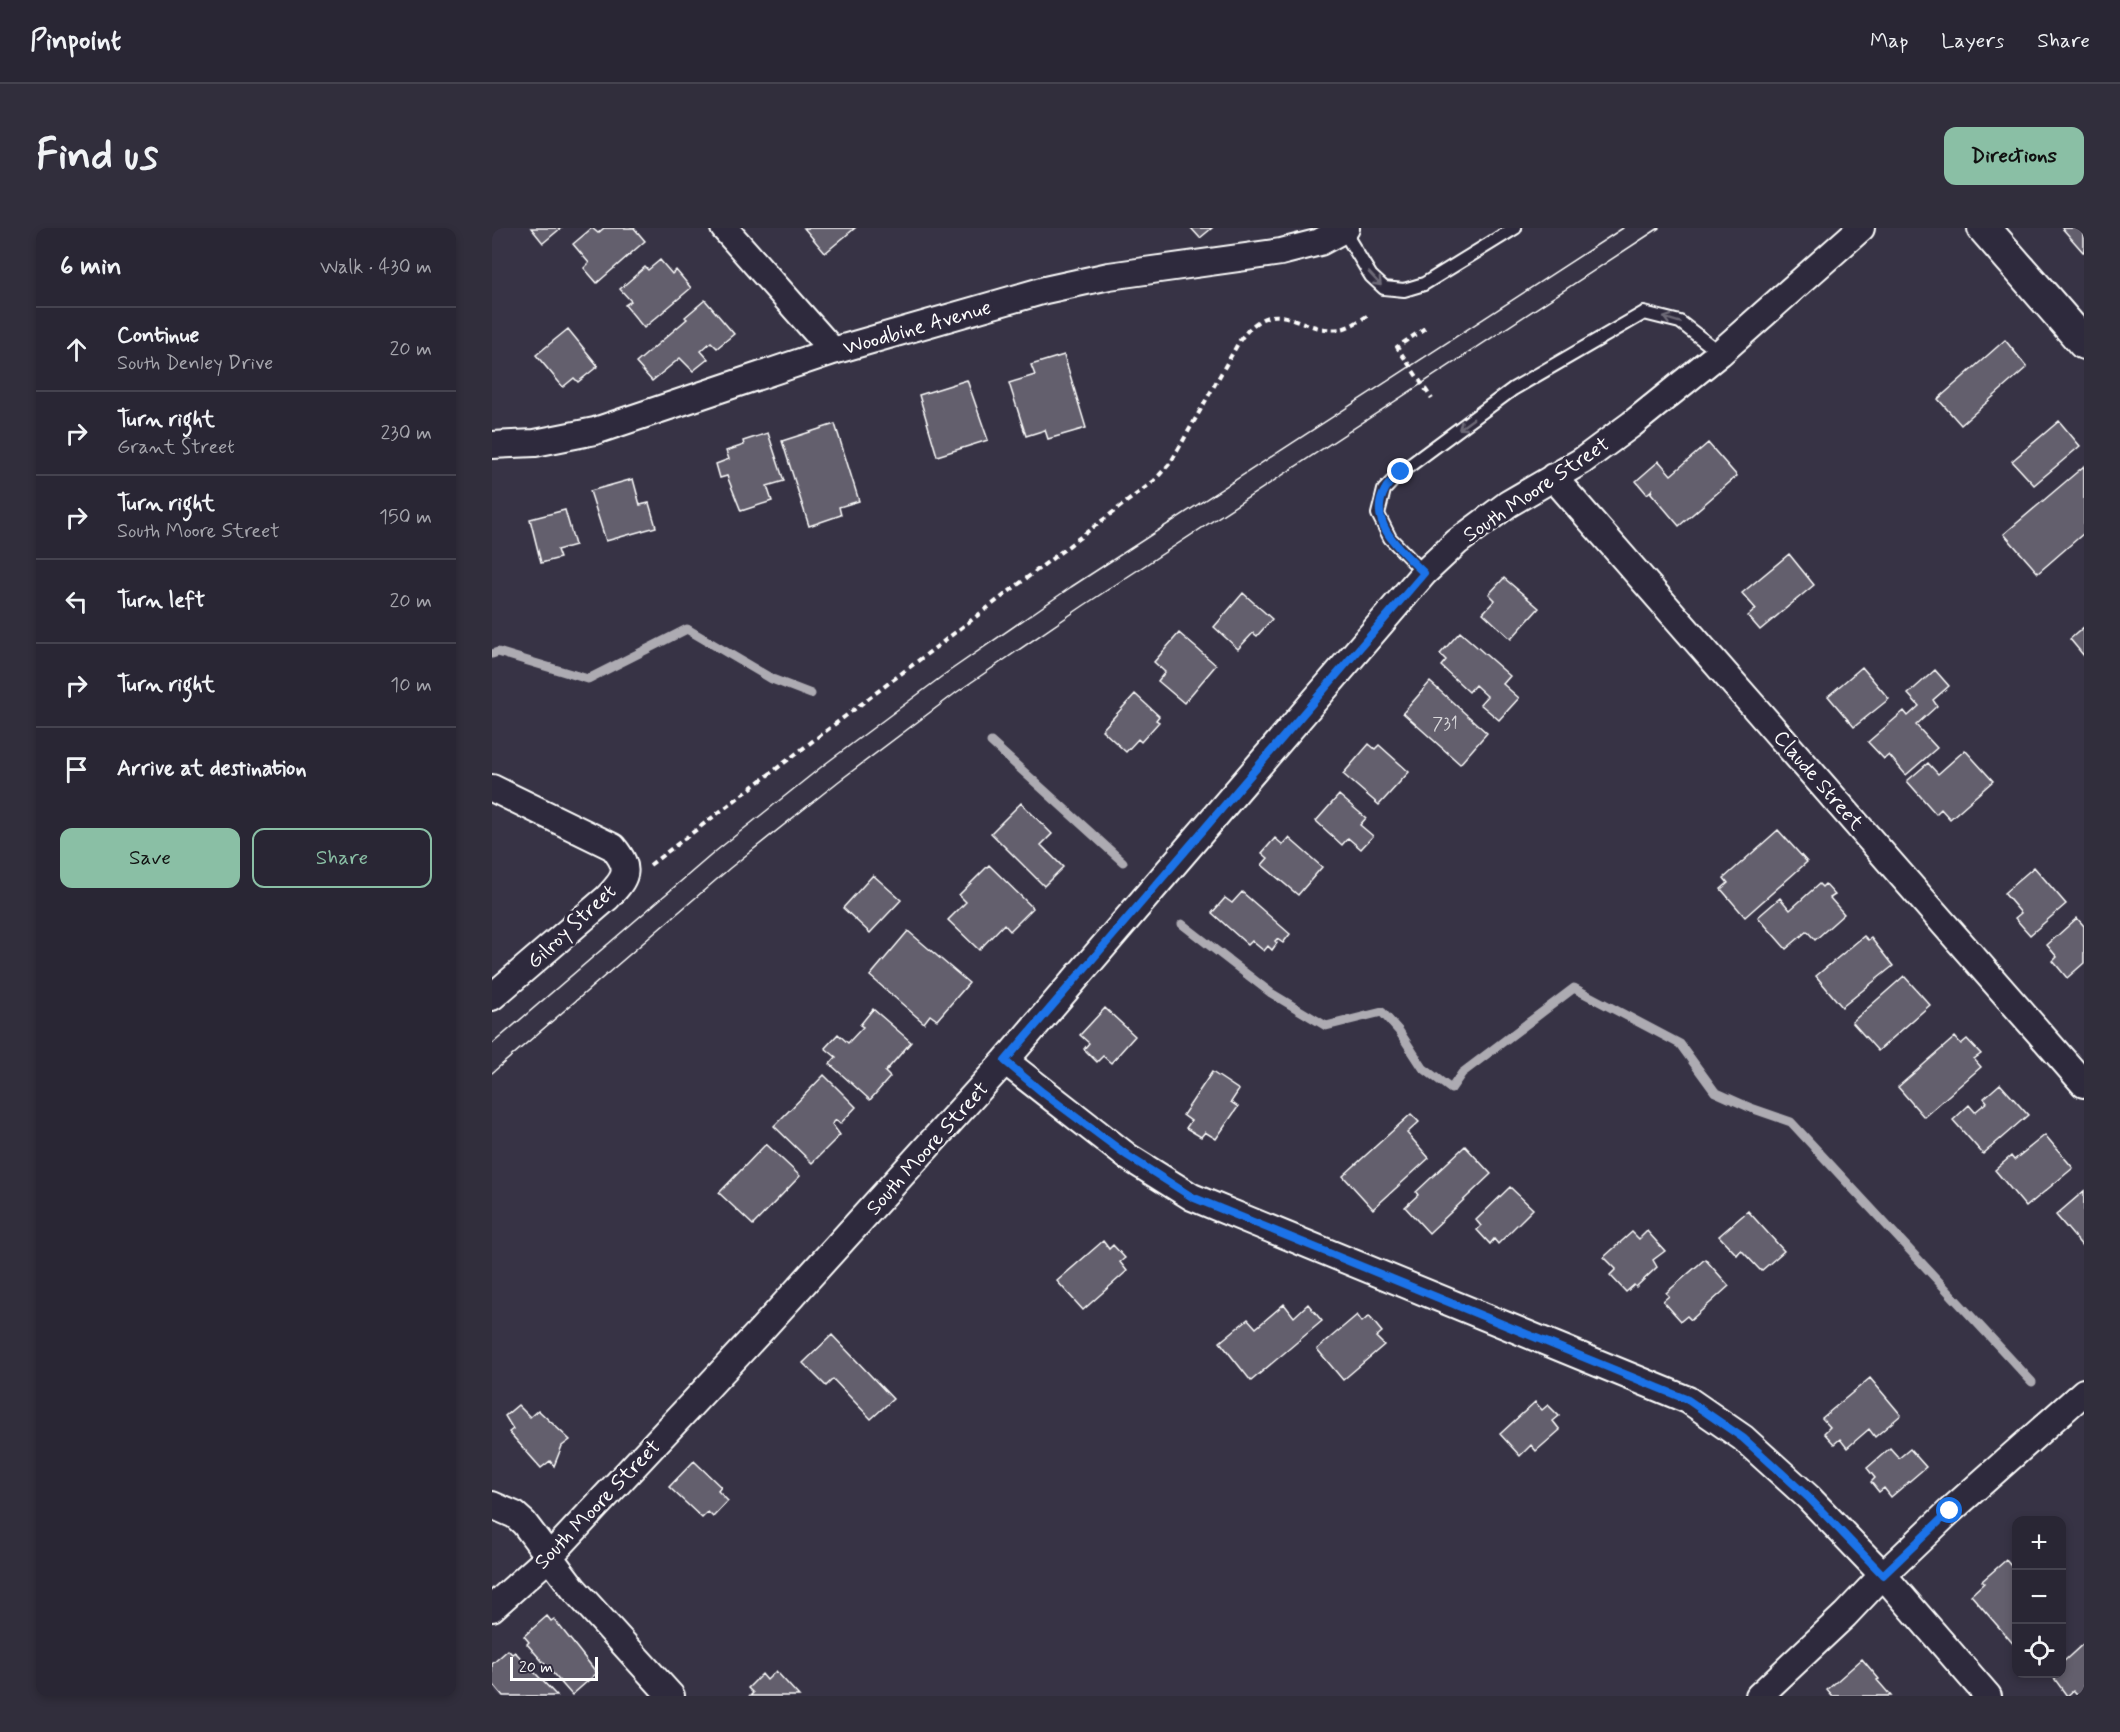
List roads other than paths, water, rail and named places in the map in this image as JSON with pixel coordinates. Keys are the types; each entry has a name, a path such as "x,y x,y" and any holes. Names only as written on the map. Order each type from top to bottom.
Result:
{"street":[{"path":"724,228 833,351"},
{"name":"South Moore Street","path":"492,1608 548,1558 762,1329 1005,1061 1424,573 1457,542 1491,516 1582,461 1632,424 1720,352 1861,228"},
{"path":"1984,228 2084,343"},
{"name":"Woodbine Avenue","path":"492,445 535,443 595,430 833,351 1045,290 1108,276 1281,252 1320,242 1343,229"},
{"name":"Claude Street","path":"1553,477 2084,1084"},
{"name":"Gilroy Street","path":"492,788 613,847 624,860 625,874 607,898 492,997"},
{"path":"1005,1061 1042,1092 1128,1156 1192,1197 1688,1400 1743,1438 1808,1497 1883,1575 1988,1696"},
{"path":"1759,1696 1950,1511 2084,1392"},
{"path":"492,1505 515,1515 524,1523 548,1558 573,1588 671,1696"}],"lane":[{"path":"1343,229 1371,276 1384,288 1404,290 1424,284 1515,228"},
{"path":"1424,573 1390,538 1378,514 1384,490 1410,465 1513,389 1644,313 1680,322 1720,352"}],"waterway":[{"path":"492,654 498,652 588,679 687,629 772,679 811,694"},
{"path":"991,742 1123,862"},
{"path":"1182,924 1271,993 1326,1026 1382,1012 1399,1031 1423,1068 1451,1089 1462,1073 1574,988 1680,1044 1715,1092 1791,1122 2032,1382"}],"tram line":[{"path":"492,1044 716,851 825,764 945,674 1071,587 1623,228"},
{"path":"492,1073 730,868 839,781 957,692 1083,606 1659,228"}]}
